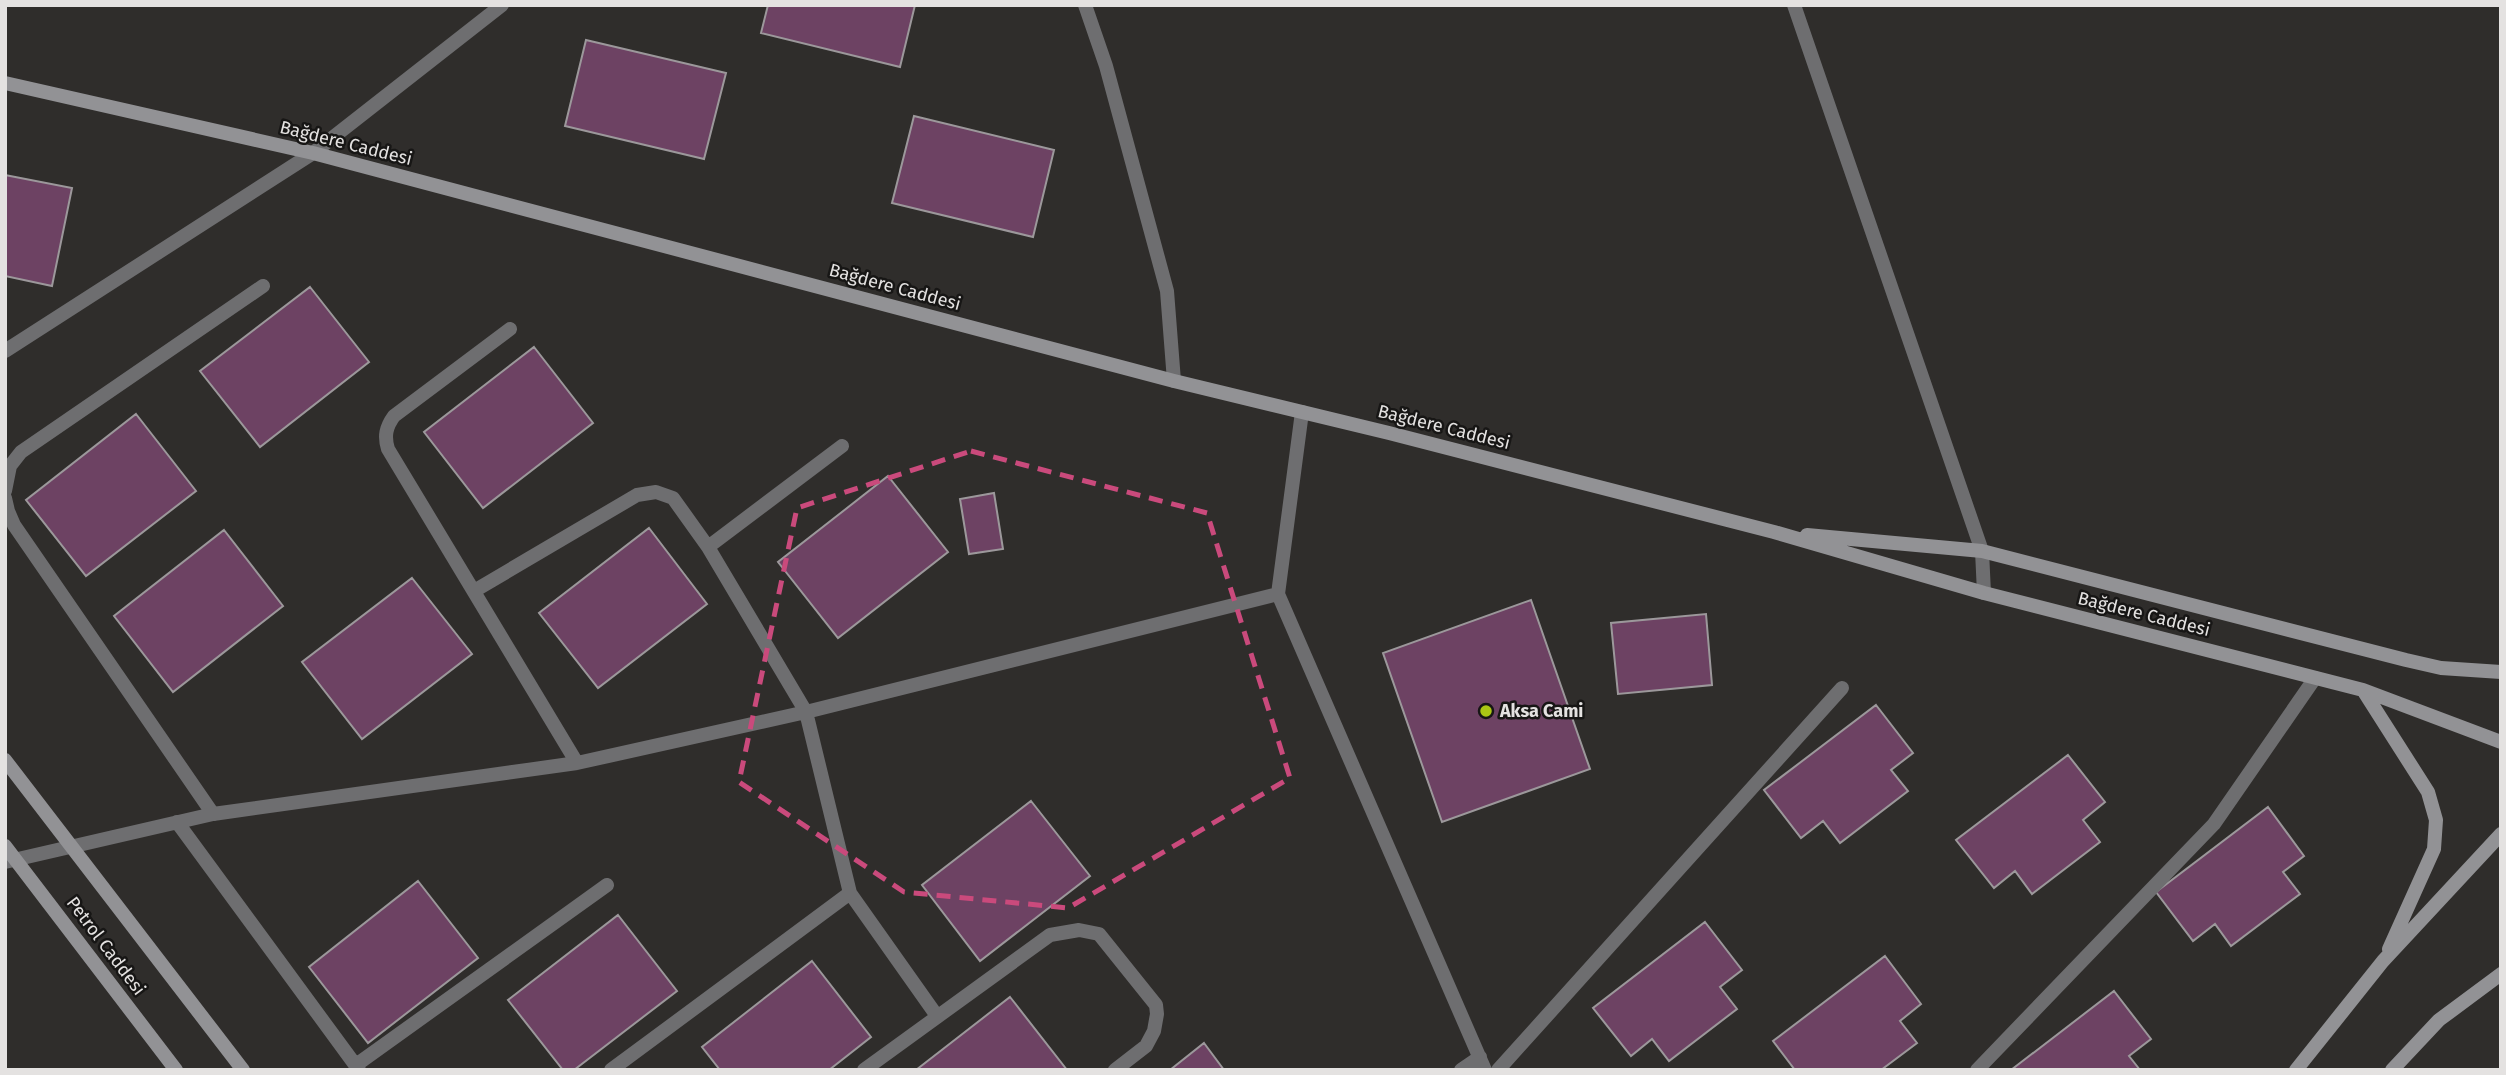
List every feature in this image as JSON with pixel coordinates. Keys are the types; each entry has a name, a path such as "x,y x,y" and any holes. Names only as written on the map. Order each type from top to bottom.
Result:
{"main road":[{"name":"Bağdere Caddesi","path":"5,83 313,153 1174,382 1774,532 1984,593 2363,690 2501,742"},
{"name":"Bağdere Caddesi","path":"1774,532 1982,551 2406,660 2441,668 2501,672"},
{"path":"2363,690 2428,792 2436,820 2434,849 2383,961"},
{"path":"5,760 243,1070"},
{"path":"2296,1070 2383,961 2501,834"},
{"name":"Petrol Caddesi","path":"5,846 11,861 176,1070"},
{"path":"2392,1070 2439,1020 2501,974"}],"street":[{"path":"5,351 313,153 502,5"},
{"path":"1085,5 1106,65 1167,291 1174,382"},
{"path":"1794,5 1982,551 1984,593"},
{"path":"5,491 10,466 21,452 263,286"},
{"path":"510,329 394,416 386,432 388,449 577,763"},
{"path":"1302,412 1278,594 1483,1063 1461,1070"},
{"path":"708,547 842,446"},
{"path":"474,591 637,495 665,494 673,498 708,547 806,712 850,893 937,1016"},
{"path":"5,498 14,525 213,814"},
{"path":"11,861 213,814 577,763 806,712 1278,594"},
{"path":"1977,1070 2214,824 2315,678"},
{"path":"1498,1070 1842,688"},
{"path":"177,822 358,1068 607,886"},
{"path":"611,1070 850,893"},
{"path":"864,1070 1050,935 1069,930 1099,934 1156,1005 1156,1022 1146,1046 1115,1070"}],"highlighted area":[{"path":"971,451 1207,513 1290,778 1068,908 904,892 739,782 797,508"}],"building":[{"path":"768,5 915,5 900,67 761,33"},
{"path":"586,40 726,73 704,159 565,126"},
{"path":"914,116 1054,150 1033,237 892,203"},
{"path":"5,175 72,188 52,286 5,276"},
{"path":"310,287 369,362 260,447 200,371"},
{"path":"534,347 593,423 483,508 424,432"},
{"path":"136,414 196,491 86,576 26,500"},
{"path":"888,476 948,552 838,638 778,562"},
{"path":"994,493 1003,549 969,554 960,499"},
{"path":"649,528 707,604 598,688 539,613"},
{"path":"224,530 283,606 173,692 114,616"},
{"path":"412,578 472,654 362,739 302,662"},
{"name":"Aksa Cami","path":"1531,600 1590,769 1442,822 1383,653"},
{"path":"1706,614 1712,685 1618,694 1611,623"},
{"path":"1876,705 1913,753 1891,770 1908,791 1840,843 1823,821 1801,838 1764,790"},
{"path":"2068,755 2105,802 2083,820 2100,842 2032,894 2015,871 1994,888 1956,840"},
{"path":"1031,801 1090,876 980,961 922,885"},
{"path":"2268,807 2304,856 2283,872 2300,894 2231,946 2215,924 2193,941 2156,892"},
{"path":"418,881 478,958 368,1043 309,967"},
{"path":"618,915 677,991 574,1070 563,1070 508,1000"},
{"path":"1705,922 1742,970 1720,987 1737,1009 1669,1061 1652,1039 1631,1056 1593,1008"},
{"path":"1885,956 1921,1004 1900,1021 1917,1043 1881,1070 1795,1070 1773,1041"},
{"path":"812,961 871,1037 829,1070 720,1070 702,1047"},
{"path":"2114,991 2151,1039 2129,1056 2140,1070 2011,1070"},
{"path":"1010,997 1067,1070 916,1070"},
{"path":"1204,1043 1224,1070 1170,1070"}],"place":[{"name":"Aksa Cami","path":"1486,711"}]}
